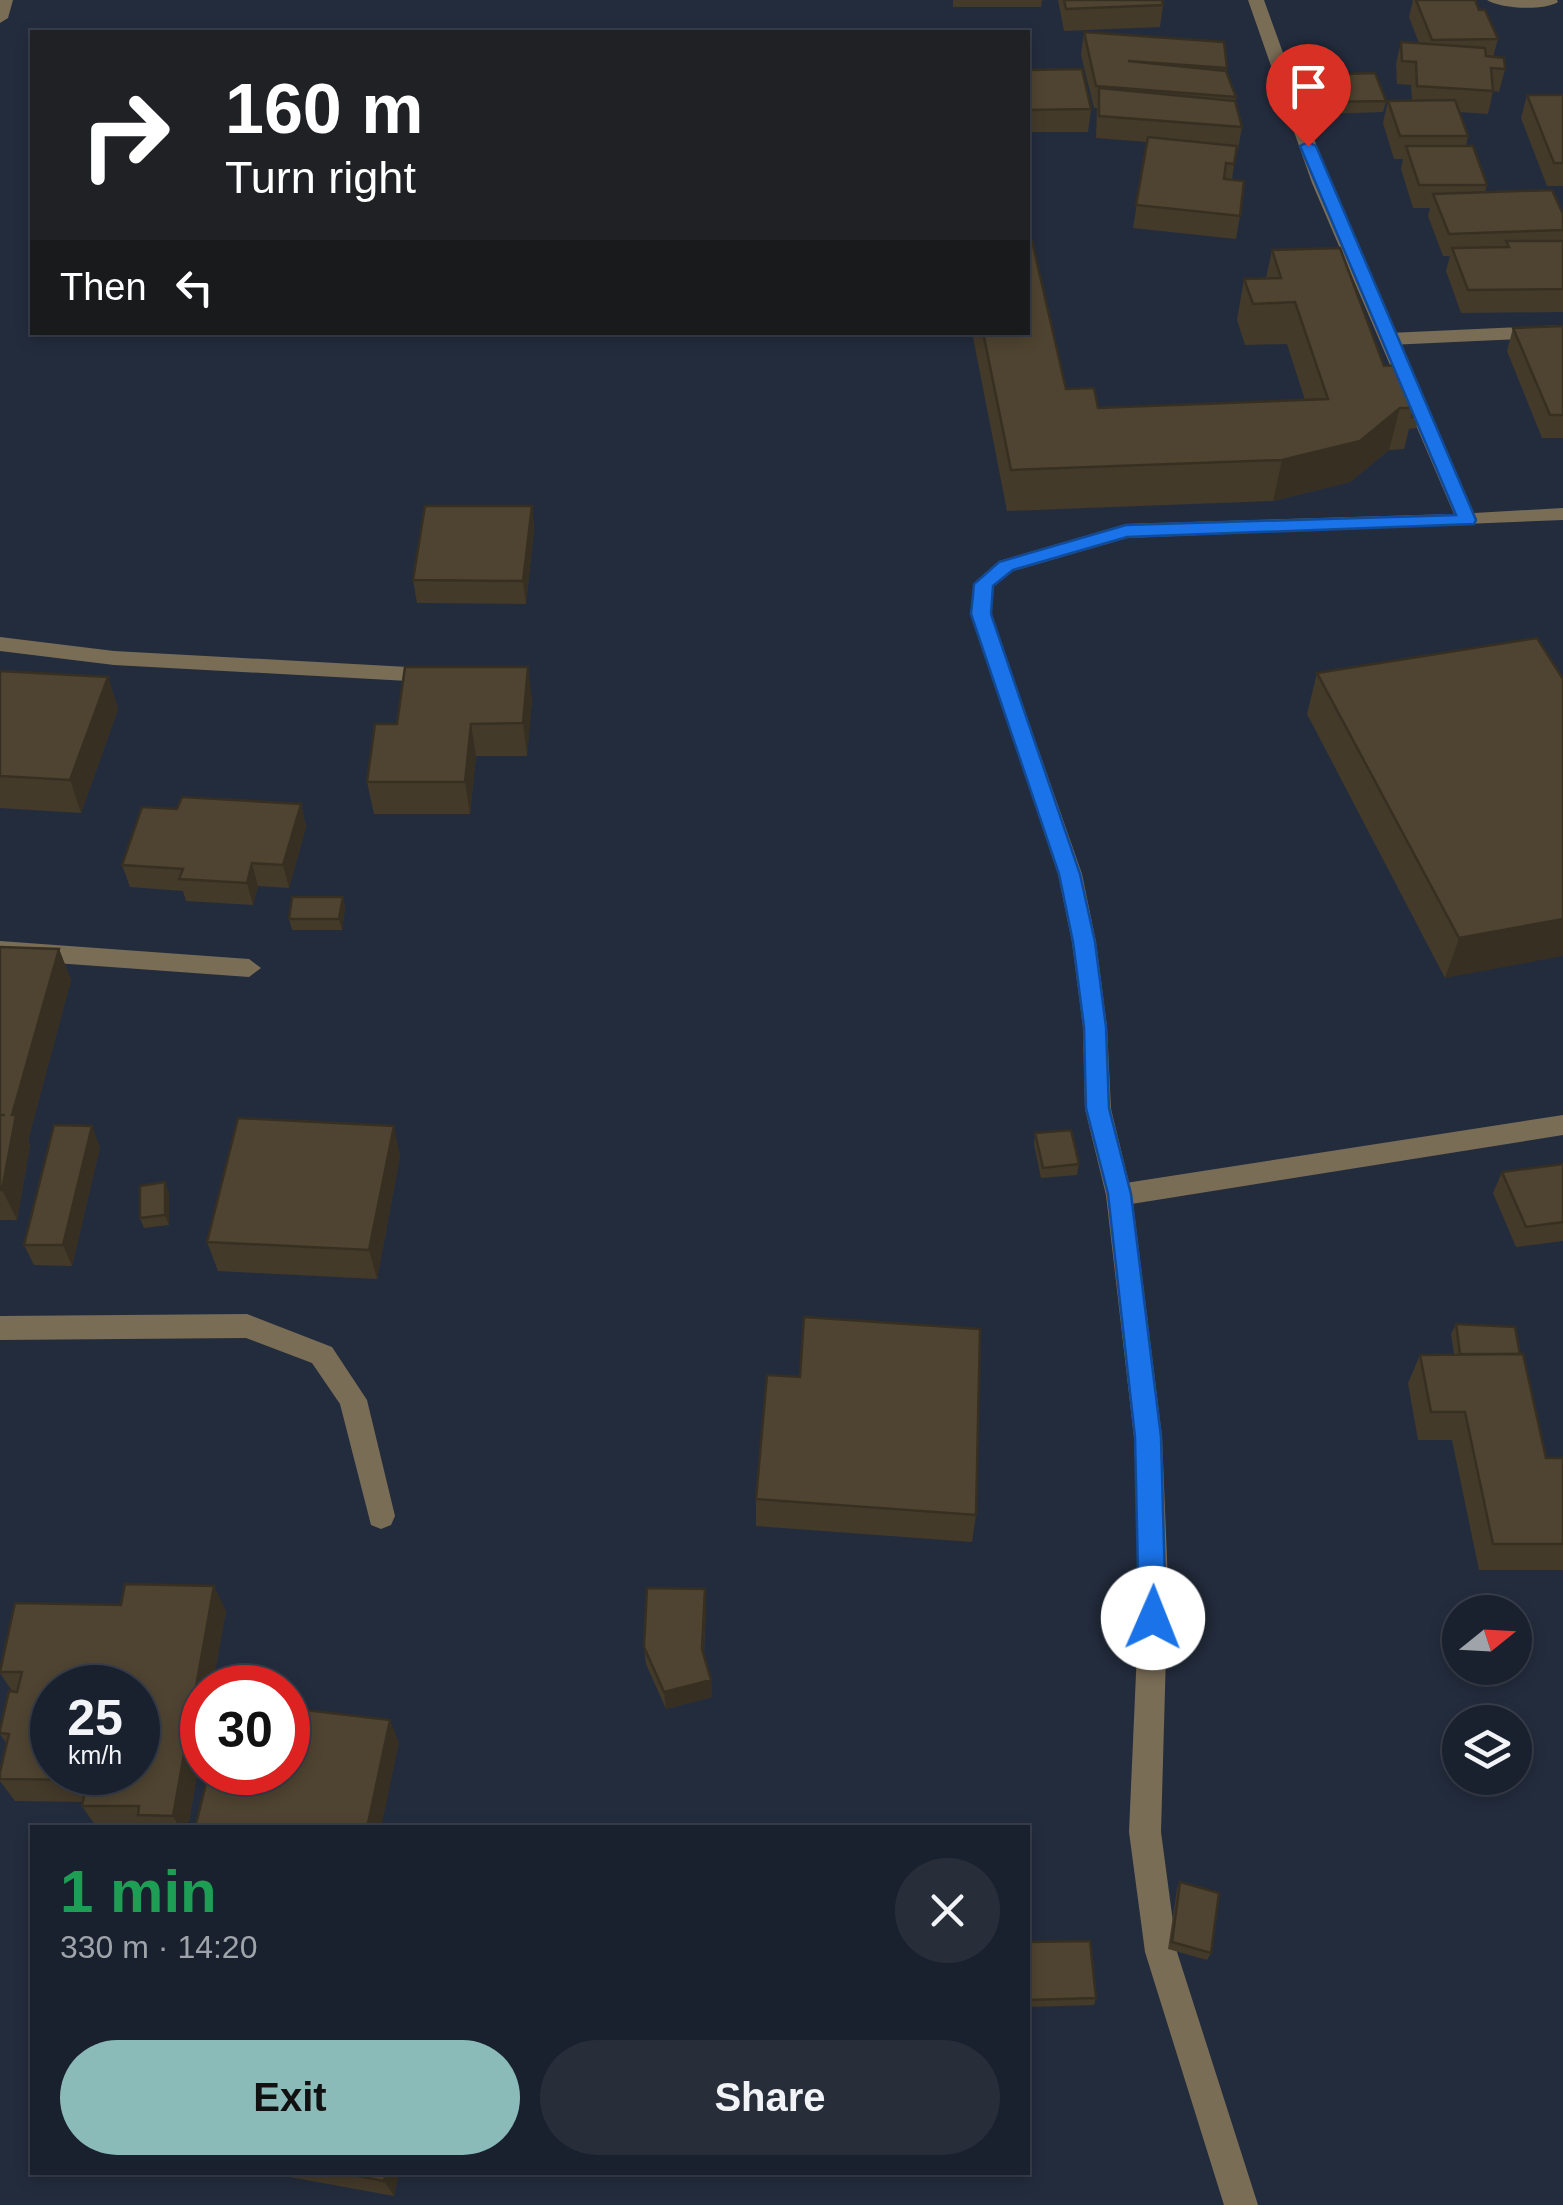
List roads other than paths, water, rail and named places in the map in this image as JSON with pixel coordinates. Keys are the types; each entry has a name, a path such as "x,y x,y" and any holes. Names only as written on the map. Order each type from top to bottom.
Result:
{"street":[{"path":"0,18 5,0"},
{"path":"1256,0 1321,183 1467,520"},
{"path":"1495,0 1550,2"},
{"path":"1389,339 1563,331"},
{"path":"1241,2205 1160,1952 1147,1849 1154,1583 1148,1437 1119,1194 1098,1108 1095,1027 1070,874 981,614 984,584 1006,566 1126,531 1563,514"},
{"path":"0,644 114,658 408,674"},
{"path":"0,950 250,968"},
{"path":"1119,1194 1563,1124"},
{"path":"0,1328 247,1326 322,1355 353,1400 381,1516"}]}
